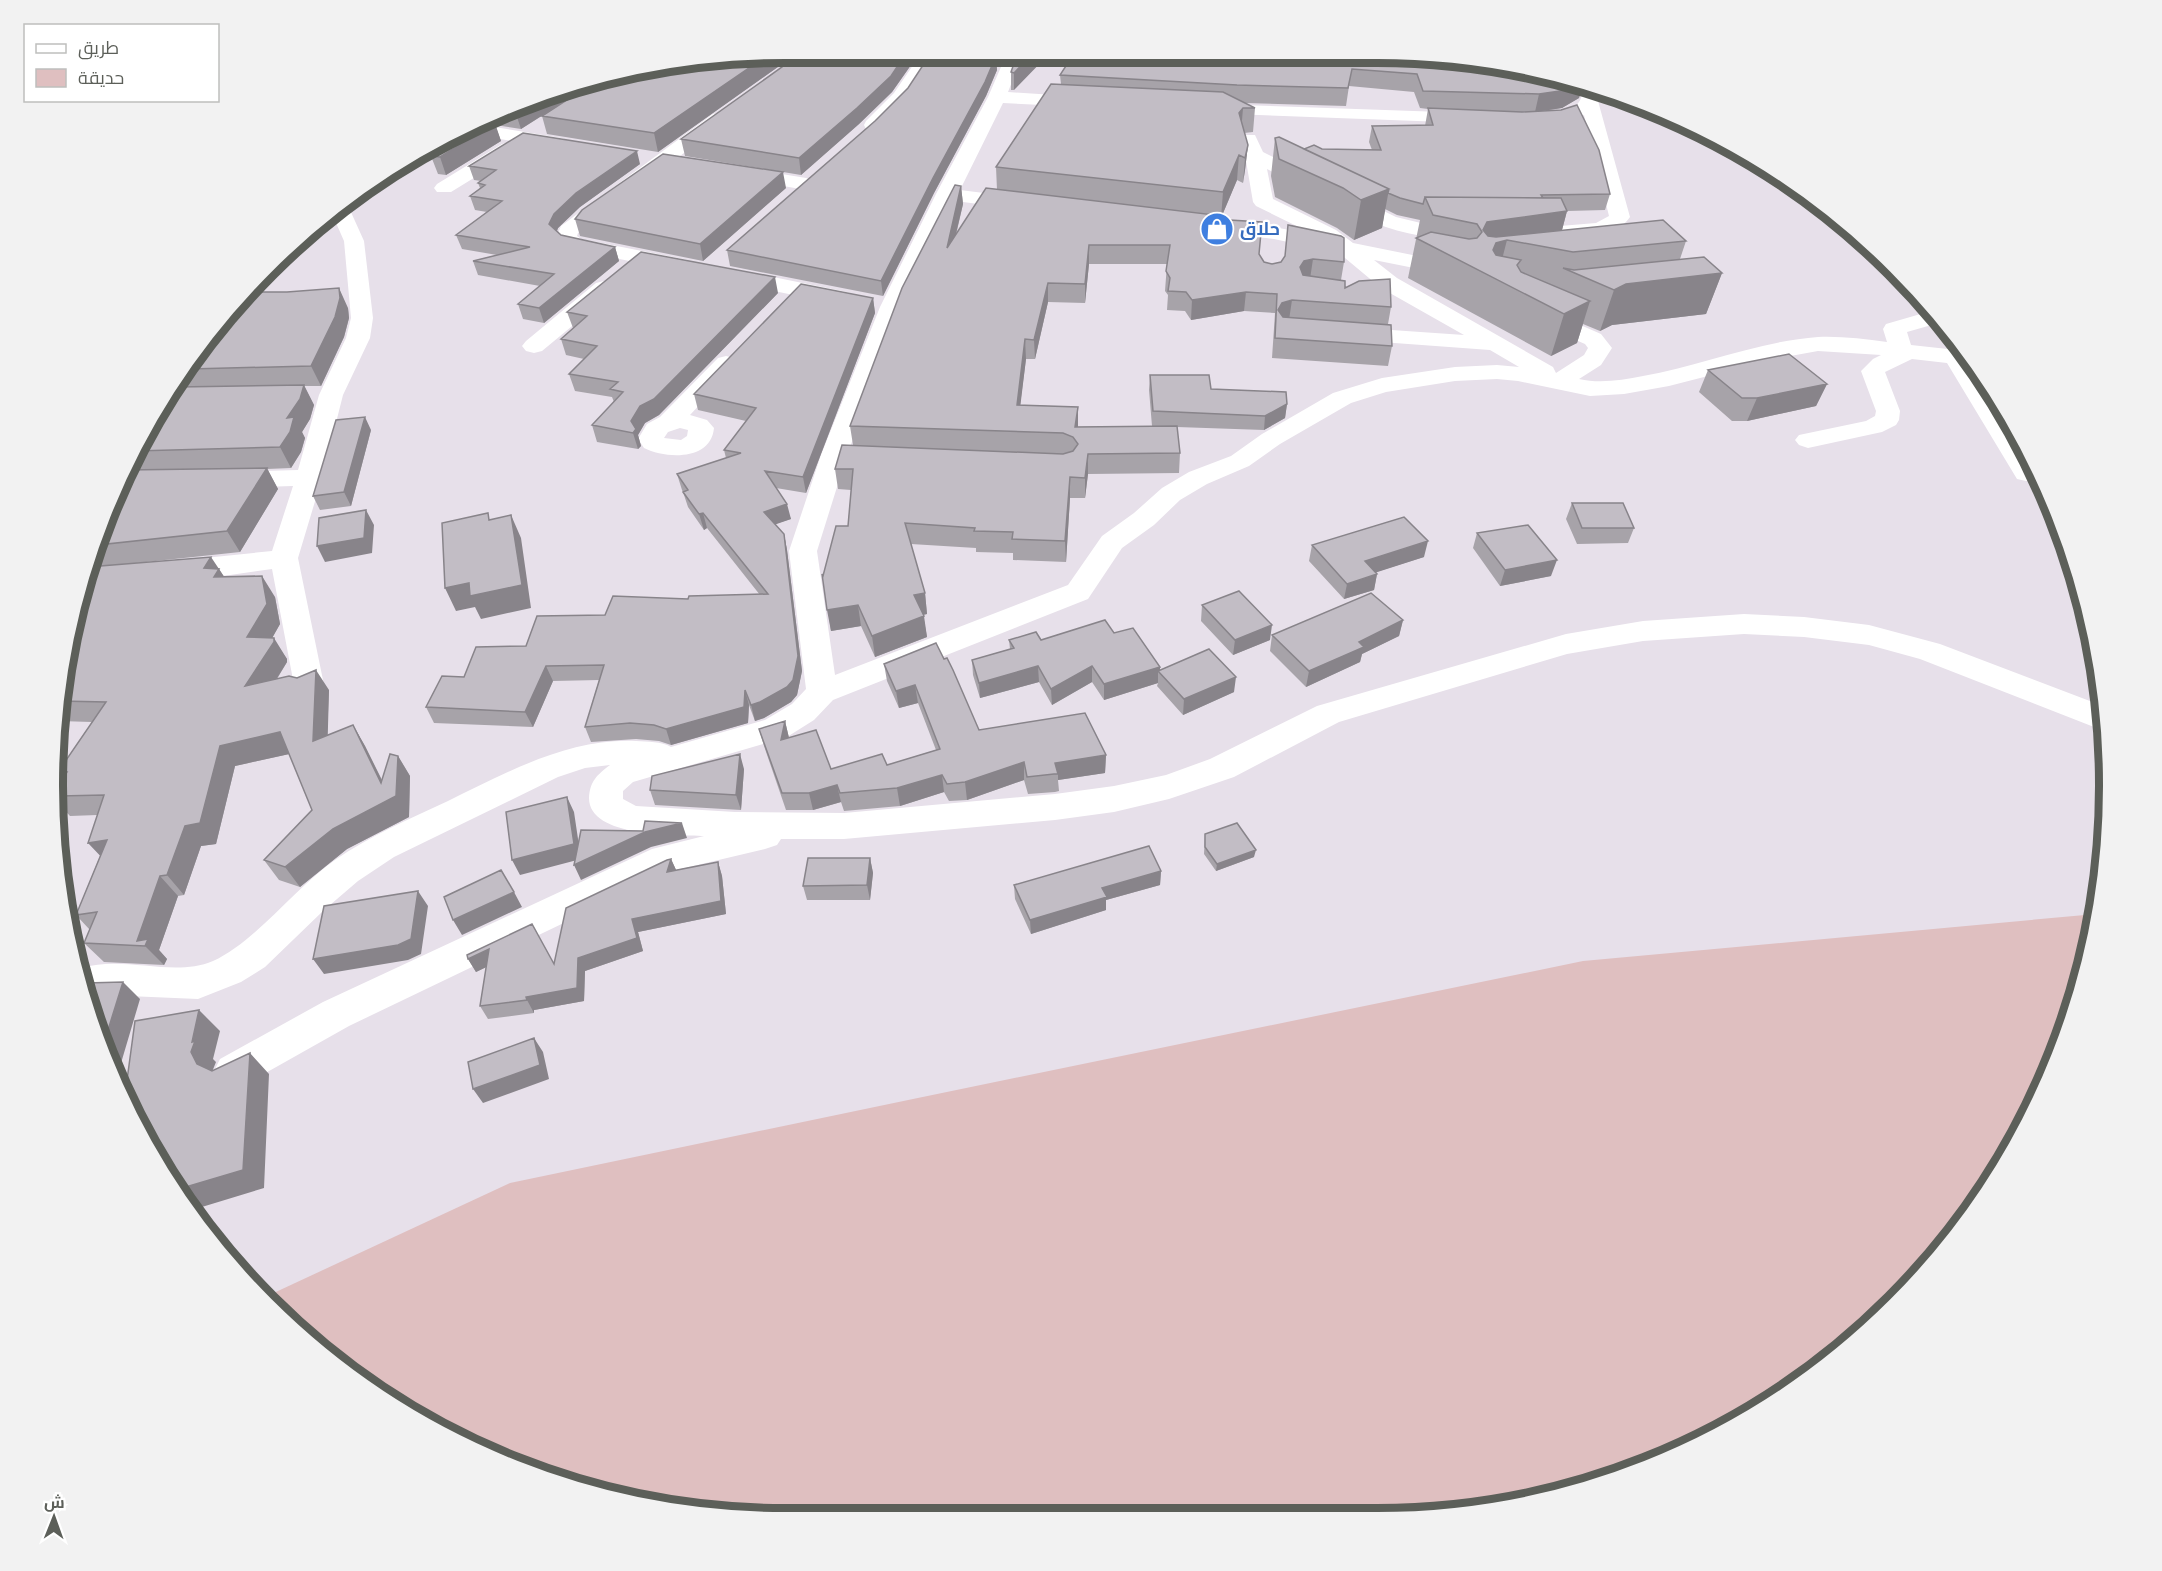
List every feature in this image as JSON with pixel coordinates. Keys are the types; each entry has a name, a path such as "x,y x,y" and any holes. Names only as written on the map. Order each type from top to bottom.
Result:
{"street":[{"path":"860,138 900,97 923,63"},
{"path":"822,692 803,551 846,455 891,307 946,194 997,97 1004,63"},
{"path":"1518,120 1562,117 1582,109 1589,95"},
{"path":"1591,96 1620,217 1600,249"},
{"path":"997,97 1104,103"},
{"path":"697,268 574,244 566,238 568,230 736,106"},
{"path":"1188,107 1494,119"},
{"path":"1235,110 1255,155 1273,244"},
{"path":"444,188 544,125"},
{"path":"482,131 581,147"},
{"path":"1255,155 1389,222 1425,230 1481,230"},
{"path":"638,157 683,164"},
{"path":"788,200 824,169"},
{"path":"717,170 806,184"},
{"path":"946,194 1049,207"},
{"path":"1263,202 1329,234 1398,288 1497,345 1550,375 1590,389"},
{"path":"309,685 284,558 309,478 319,396 358,338 362,318 354,241 342,215"},
{"path":"1548,230 1582,230 1614,224"},
{"path":"1197,225 1273,244 1349,250 1468,272"},
{"path":"534,346 642,257"},
{"path":"719,273 790,297 862,302 891,307"},
{"path":"1363,291 1398,288"},
{"path":"1561,302 1523,302 1593,339 1600,348 1593,360 1563,380"},
{"path":"1904,352 1894,329 1928,319"},
{"path":"1324,332 1497,345"},
{"path":"1959,359 1818,344 1773,352 1669,379 1624,387 1590,389 1518,374 1497,372 1455,374 1383,385 1342,398 1271,439 1240,461 1198,478 1171,494 1144,519 1112,542 1078,592 822,692 803,712 776,729 622,773 606,786 606,806 631,819 844,826 1054,807 1114,799 1169,787 1222,768 1328,714 1566,644 1643,631 1744,624 1804,627 1869,636 1929,651 2095,715"},
{"path":"669,422 741,347"},
{"path":"1808,440 1874,426 1887,420 1888,411 1874,371 1881,364 1904,352"},
{"path":"1976,383 2026,473"},
{"path":"203,480 309,478"},
{"path":"94,579 230,566 284,558"},
{"path":"91,983 129,980 198,983 228,971 252,956 319,893 346,871 382,847 546,768 585,756 617,752 684,755"},
{"path":"234,1071 336,1014 664,859 808,826"}],"green space":[{"path":"2087,915 2061,1018 2044,1062 2002,1147 1950,1225 1920,1262 1887,1296 1853,1329 1816,1359 1738,1411 1653,1453 1609,1470 1517,1494 1471,1502 1376,1508 786,1508 691,1502 645,1494 553,1470 466,1433 424,1411 346,1359 309,1329 273,1293 510,1183 1583,961"}],"building":[{"path":"788,63 900,63 891,76 799,158 681,139"},
{"path":"924,63 993,63 881,281 727,250 875,121 908,88"},
{"path":"1014,63 1024,63 1014,73 1011,72"},
{"path":"1068,63 1376,63 1471,69 1568,89 1539,94 1423,91 1417,74 1352,69 1348,88 1237,85 1060,75"},
{"path":"754,64 654,133 542,116 574,95 599,88 691,69"},
{"path":"1051,84 1223,92 1255,108 1243,108 1239,113 1248,145 1245,158 1239,155 1223,192 996,167"},
{"path":"1577,105 1599,150 1610,194 1541,195 1543,198 1425,197 1423,204 1388,193 1389,189 1304,149 1314,145 1322,149 1381,150 1372,126 1433,125 1428,108 1522,112 1561,110"},
{"path":"485,129 440,157 432,156 466,138"},
{"path":"523,133 637,151 576,193 554,214 549,224 561,235 615,247 539,308 518,304 554,274 473,261 530,247 456,235 502,201 470,196 485,185 478,183 496,170 469,166"},
{"path":"1279,137 1389,189 1361,200 1343,188 1279,159 1275,138"},
{"path":"663,154 783,172 700,244 575,219 582,210"},
{"path":"955,185 961,186 947,248 986,188 1215,215 1213,219 1262,222 1259,254 1264,262 1272,264 1281,262 1285,256 1288,225 1341,236 1344,238 1344,262 1313,259 1304,261 1300,267 1303,275 1345,281 1345,288 1359,281 1390,279 1391,307 1292,300 1282,303 1278,310 1283,317 1391,325 1392,346 1275,338 1277,294 1246,292 1192,300 1186,292 1168,291 1170,278 1166,271 1170,245 1089,245 1085,284 1048,283 1034,340 1025,339 1017,405 1078,407 1075,427 1177,426 1180,453 1088,454 1085,478 1070,477 1065,541 1012,539 1013,532 974,531 975,528 905,523 925,593 914,595 924,616 872,636 858,605 827,610 822,574 823,576 836,526 848,526 853,469 835,469 842,445 1063,454 1073,451 1078,444 1073,437 1063,433 850,426 902,288"},
{"path":"1425,197 1561,198 1567,211 1487,222 1483,230 1488,236 1663,220 1686,241 1573,252 1507,240 1496,243 1493,250 1496,255 1521,260 1517,265 1521,272 1590,301 1564,314 1416,238 1431,232 1469,239 1477,238 1482,232 1477,224 1433,215"},
{"path":"641,252 775,277 654,399 640,406 631,421 636,429 633,433 592,425 623,392 610,389 618,382 569,374 597,346 561,339 587,316 567,312"},
{"path":"1704,257 1722,273 1626,284 1614,290 1563,268 1574,270"},
{"path":"801,284 873,298 803,477 765,471 787,504 764,512 784,534 798,656 793,680 787,687 751,705 745,690 744,707 666,729 654,725 630,723 585,727 604,665 546,666 525,712 426,707 442,676 464,677 476,647 526,646 537,616 605,615 613,596 688,599 689,596 768,594 703,513 699,514 683,492 688,490 677,474 741,453 724,450 756,408 694,394"},
{"path":"339,288 340,298 335,317 311,366 196,369 242,309 258,292"},
{"path":"1789,354 1827,384 1757,398 1742,398 1708,370"},
{"path":"1150,375 1209,375 1211,389 1286,392 1287,404 1265,416 1153,411"},
{"path":"304,385 300,399 287,418 294,417 290,432 280,447 146,451 183,387"},
{"path":"365,417 344,492 313,496 336,420"},
{"path":"267,468 227,531 104,544 136,470"},
{"path":"1572,503 1623,503 1634,528 1582,528"},
{"path":"366,510 364,538 317,546 319,518"},
{"path":"488,513 489,520 511,515 522,585 470,596 469,583 445,588 442,523"},
{"path":"1404,517 1428,541 1365,561 1377,574 1347,584 1312,545"},
{"path":"1528,525 1557,560 1505,570 1477,533"},
{"path":"211,557 204,568 219,569 214,577 262,576 267,604 247,637 274,638 274,642 245,686 289,676 297,678 316,670 313,741 353,725 381,783 390,754 398,756 396,796 333,829 285,867 264,860 312,810 280,732 220,746 200,823 185,826 167,875 160,876 137,941 148,939 145,946 84,943 97,912 76,915 107,840 88,843 104,795 63,796 63,786 63,778 67,772 64,772 64,763 106,702 68,701 77,645 97,566"},
{"path":"1239,591 1272,625 1235,640 1202,605"},
{"path":"1371,593 1403,620 1359,642 1364,647 1309,671 1272,635"},
{"path":"1105,620 1114,633 1133,628 1160,667 1104,684 1092,666 1051,689 1038,666 979,683 972,660 1014,648 1009,640 1036,632 1041,640"},
{"path":"936,643 953,670 979,730 1085,713 1106,755 1055,763 1058,774 1027,777 1024,762 965,782 947,784 942,775 897,788 840,793 837,785 809,793 782,793 759,729 785,721 781,740 816,730 831,769 882,754 887,765 940,749 915,685 896,691 884,664"},
{"path":"1209,649 1236,677 1184,699 1158,671"},
{"path":"740,754 736,795 650,790 652,776"},
{"path":"567,797 574,844 512,860 506,812"},
{"path":"645,821 682,823 645,832 574,865 581,830 643,831"},
{"path":"1237,823 1256,850 1217,864 1205,847 1205,834"},
{"path":"1149,846 1161,871 1102,888 1107,897 1030,920 1014,885"},
{"path":"808,858 870,858 867,885 803,886"},
{"path":"671,859 667,872 718,862 721,901 632,919 637,938 578,958 577,988 526,997 527,1000 480,1006 489,949 468,959 467,955 532,924 554,964 566,908"},
{"path":"501,870 514,892 453,920 444,897"},
{"path":"418,891 411,939 398,945 313,959 324,906"},
{"path":"123,982 107,1033 101,1018 91,983"},
{"path":"199,1010 192,1042 195,1041 191,1052 197,1064 212,1071 250,1053 243,1170 185,1187 160,1147 127,1081 135,1021"},
{"path":"534,1038 540,1065 473,1089 468,1062"}],"place":[{"name":"حلاق","path":"1217,229"}]}
